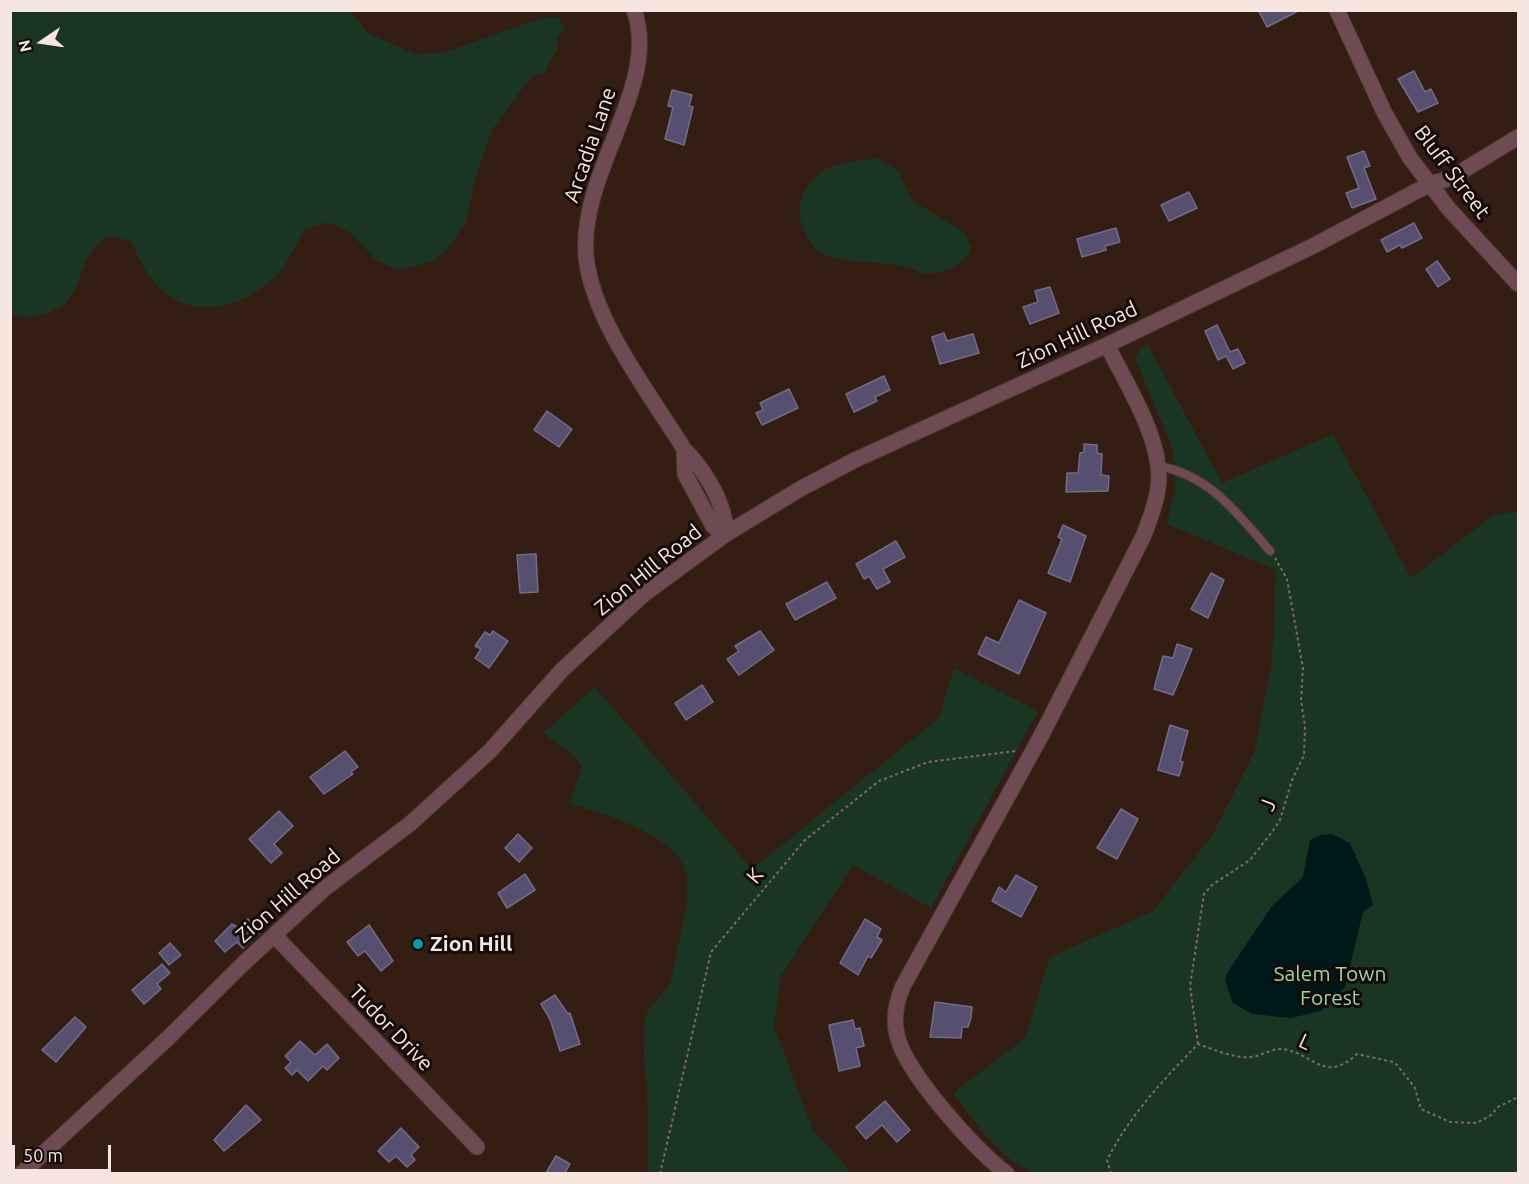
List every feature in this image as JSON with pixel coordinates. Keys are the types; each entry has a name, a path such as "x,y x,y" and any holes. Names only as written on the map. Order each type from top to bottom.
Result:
{"street":[{"name":"Arcadia Lane","path":"634,10 641,55 634,83 588,209 586,257 597,301 607,325 684,449 699,465 726,518 726,534"},
{"name":"Bluff Street","path":"1336,10 1384,112 1410,158 1505,273 1518,284"},
{"name":"Zion Hill Road","path":"21,1173 324,890 411,823 490,751 562,670 643,595 726,534 846,464 1107,345 1313,246 1430,184 1451,178 1518,137"},
{"path":"1007,1173 969,1139 912,1066 897,1037 895,1016 903,986 1034,749 1143,537 1158,488 1158,466 1144,421 1107,345"},
{"name":"Tudor Drive","path":"275,936 477,1147"}],"lane":[{"path":"1158,466 1185,473 1218,494 1270,551"}],"path":[{"name":"J","path":"1197,1044 1191,969 1204,894 1212,885 1250,860 1272,832 1280,820 1292,780 1304,755 1305,726 1301,700 1304,668 1287,579 1270,551"},
{"name":"K","path":"660,1173 711,952 805,840 879,781 928,762 1034,749"},
{"name":"L","path":"1197,1044 1251,1057 1281,1048 1296,1053 1317,1065 1332,1067 1349,1062 1358,1054 1393,1062 1415,1088 1421,1109 1450,1122 1477,1123 1491,1115 1498,1107 1518,1097"},
{"path":"1111,1173 1107,1160 1129,1123 1158,1084 1197,1044"}],"green space":[{"path":"10,11 350,11 369,34 415,54 442,53 539,19 558,17 565,28 557,39 557,50 544,73 531,77 492,130 475,180 466,222 448,248 432,262 398,270 376,260 349,232 328,222 304,230 283,267 261,289 229,304 212,307 195,306 179,302 164,292 148,274 131,242 110,237 104,239 91,252 76,288 66,303 47,313 23,317 11,312"},
{"path":"876,158 898,171 913,201 965,233 971,247 958,265 923,274 903,266 836,258 821,253 814,247 800,219 800,202 807,187 826,169 844,163"},
{"name":"Salem Town Forest","path":"1148,345 1222,483 1333,434 1411,578 1492,516 1518,511 1518,1173 1037,1173 1024,1168 1000,1150 953,1093 1025,1038 1050,957 1153,911 1213,834 1254,753 1272,661 1276,570 1167,524 1175,488 1173,450 1135,358 1140,349"},
{"path":"954,668 1038,711 931,908 853,865 781,976 774,1026 812,1128 852,1173 648,1173 644,1025 648,1011 668,986 672,975 686,910 686,874 675,854 664,843 649,834 615,818 569,804 582,766 572,754 543,733 595,687 752,869 939,718"}],"water":[{"path":"1332,834 1350,843 1366,879 1373,905 1363,912 1345,987 1321,1011 1291,1018 1252,1014 1233,1003 1225,981 1227,973 1272,906 1303,877 1310,840 1320,835"}],"building":[{"path":"1258,10 1300,10 1267,27"},
{"path":"1414,71 1425,92 1431,89 1438,103 1418,112 1398,79"},
{"path":"672,90 692,95 689,106 693,107 684,145 665,139 673,107 668,106"},
{"path":"1364,151 1370,166 1364,168 1376,199 1352,208 1346,193 1359,188 1347,157"},
{"path":"1189,192 1197,208 1169,221 1161,205"},
{"path":"1414,223 1422,238 1402,248 1400,245 1387,252 1381,240"},
{"path":"1116,228 1120,242 1105,246 1106,250 1082,257 1077,239"},
{"path":"1437,261 1450,279 1438,287 1426,269"},
{"path":"1050,287 1059,313 1030,324 1023,307 1038,302 1035,291"},
{"path":"1217,325 1230,352 1238,349 1245,363 1233,369 1226,356 1218,360 1205,331"},
{"path":"944,333 947,341 973,334 979,353 940,364 932,337"},
{"path":"884,376 890,390 875,397 877,401 854,412 846,394"},
{"path":"789,389 798,408 762,425 756,413 763,410 760,403"},
{"path":"547,411 572,429 559,447 534,430"},
{"path":"1084,444 1097,445 1097,453 1102,454 1101,475 1109,476 1108,491 1066,492 1067,473 1078,473 1080,453 1084,452"},
{"path":"1063,525 1086,536 1070,582 1048,573 1062,539 1058,537"},
{"path":"896,541 905,557 883,569 890,582 877,589 869,576 864,579 856,564"},
{"path":"536,554 538,592 520,593 517,555"},
{"path":"1211,573 1224,580 1208,618 1191,609"},
{"path":"827,582 836,598 795,620 786,604"},
{"path":"1019,600 1046,613 1019,674 978,654 986,637 999,643"},
{"path":"493,631 508,641 489,668 475,658 481,649 475,646 485,632 490,635"},
{"path":"760,631 774,650 739,675 727,659 739,651 735,646"},
{"path":"1177,644 1192,649 1173,695 1154,689 1163,656 1173,658"},
{"path":"702,685 713,702 686,720 675,703"},
{"path":"1170,725 1188,731 1180,761 1183,762 1179,776 1158,770"},
{"path":"345,751 358,767 351,772 353,774 324,794 310,777"},
{"path":"1121,809 1138,819 1117,859 1097,848"},
{"path":"279,811 293,826 274,844 282,853 271,863 249,839"},
{"path":"518,834 532,848 519,862 505,848"},
{"path":"525,874 535,890 507,908 498,893"},
{"path":"1016,875 1037,887 1021,917 992,901 999,887 1006,892"},
{"path":"248,919 261,931 243,948 237,942 225,952 215,941 232,924 239,928"},
{"path":"865,919 881,929 877,937 882,940 871,958 868,956 858,975 840,963"},
{"path":"369,925 393,961 381,971 365,951 358,956 347,942"},
{"path":"170,943 181,955 169,965 159,953"},
{"path":"162,964 170,973 157,984 161,989 144,1004 132,990"},
{"path":"555,995 568,1014 570,1013 580,1044 560,1051 550,1019 541,1004"},
{"path":"935,1002 972,1007 968,1027 962,1027 961,1038 930,1037"},
{"path":"75,1017 86,1027 56,1062 42,1050"},
{"path":"853,1020 855,1029 860,1028 864,1046 856,1048 860,1066 839,1071 829,1025"},
{"path":"300,1041 315,1055 327,1044 339,1058 327,1070 323,1066 308,1081 297,1070 292,1075 285,1068 291,1062 285,1056"},
{"path":"885,1101 910,1130 897,1142 882,1125 866,1139 856,1127"},
{"path":"246,1105 261,1120 224,1151 214,1140"},
{"path":"401,1128 419,1147 411,1155 415,1160 407,1167 396,1156 389,1162 378,1151"},
{"path":"556,1156 570,1164 565,1173 546,1173"}],"place":[{"name":"Zion Hill","path":"418,944"}]}
